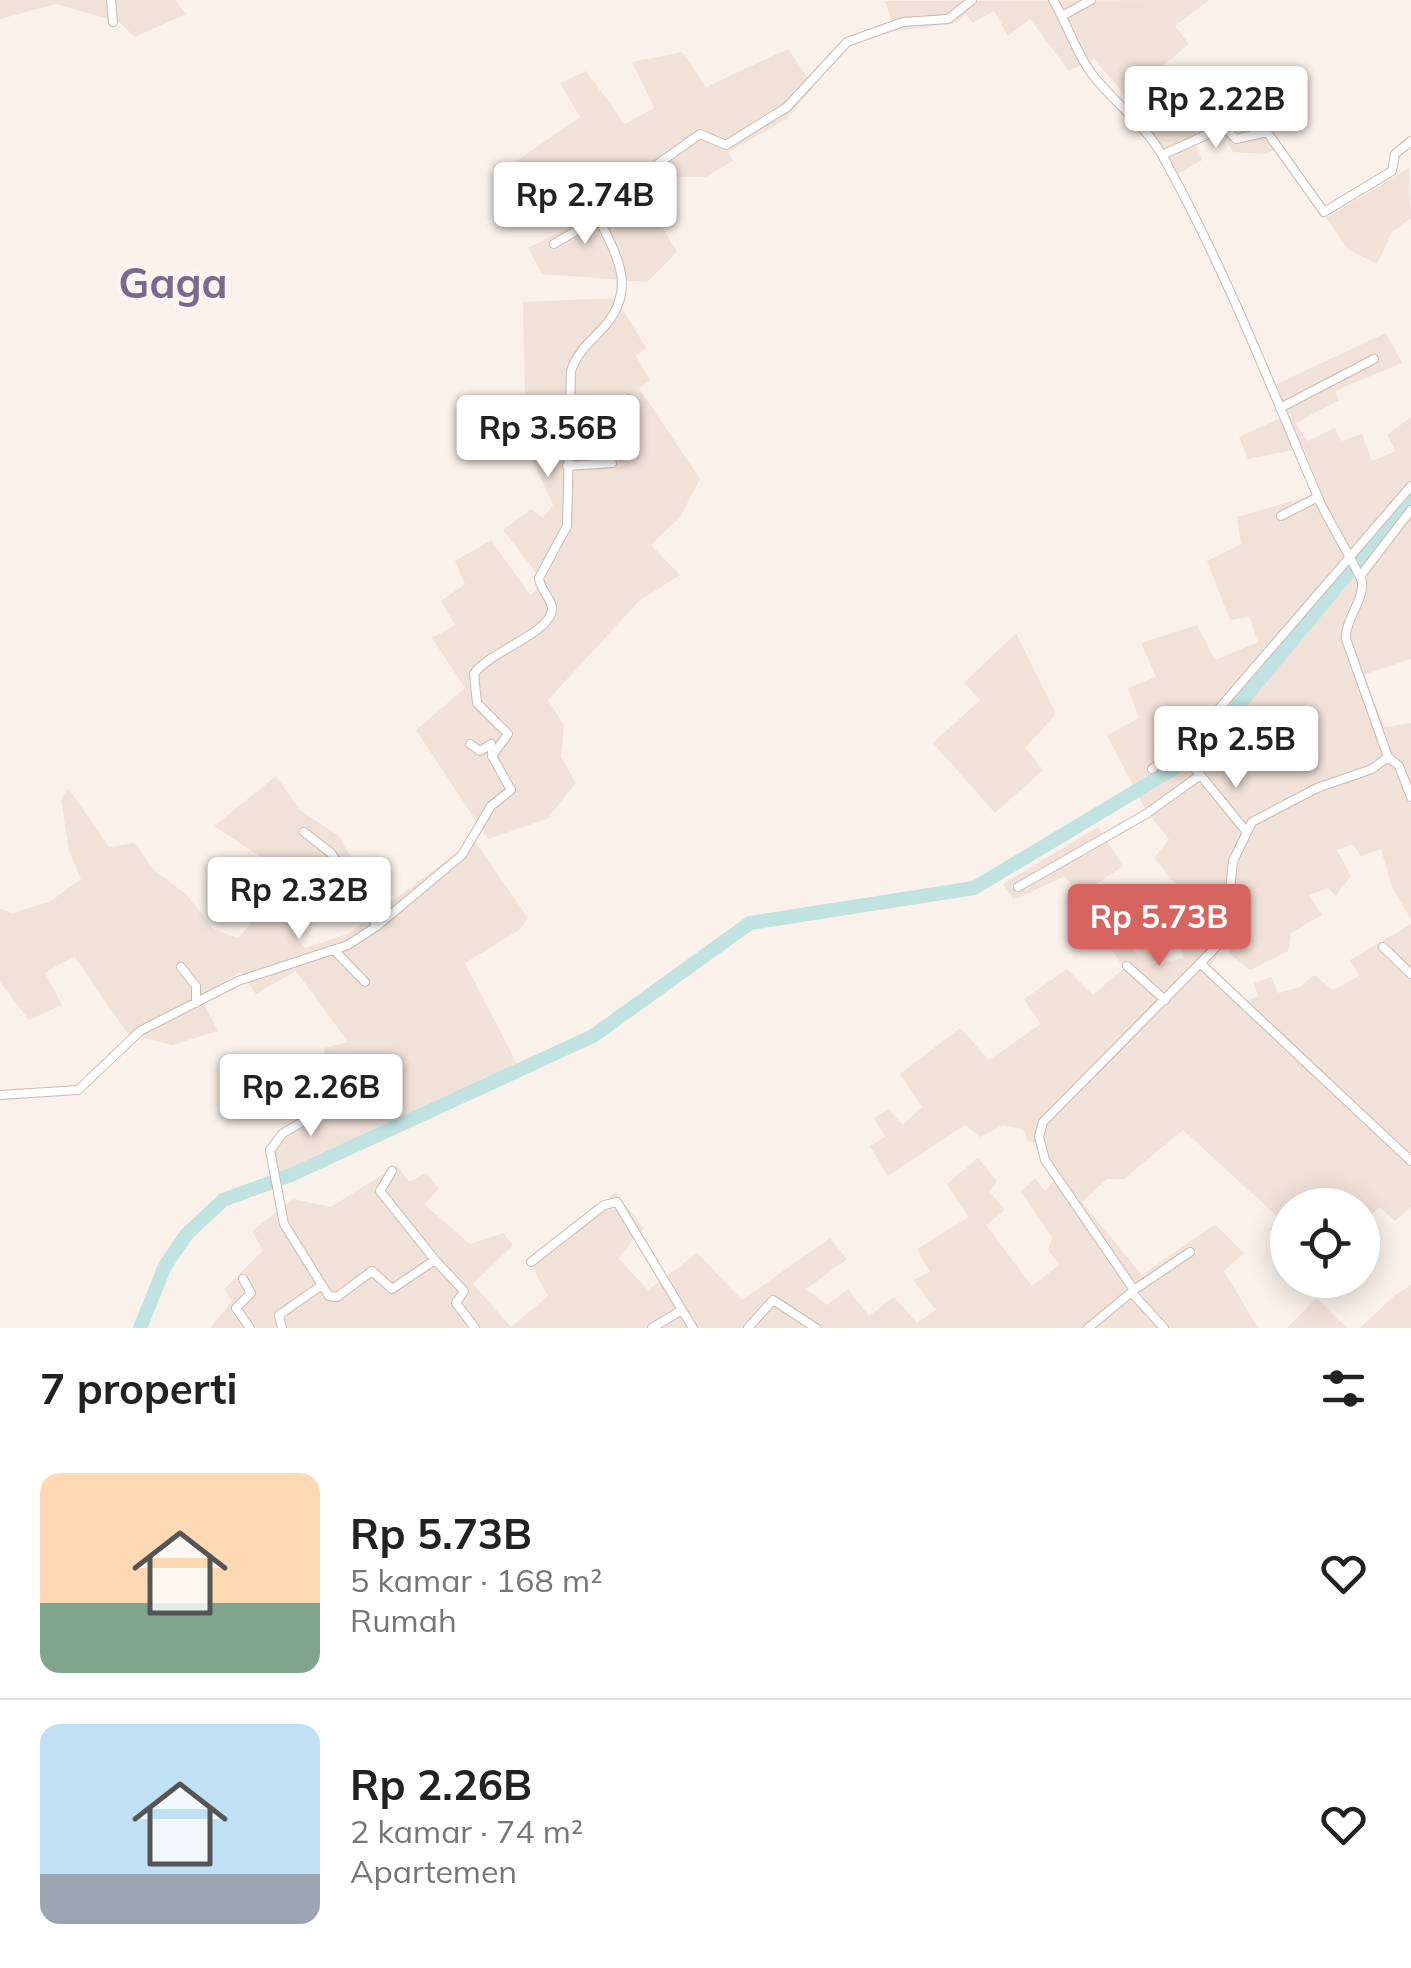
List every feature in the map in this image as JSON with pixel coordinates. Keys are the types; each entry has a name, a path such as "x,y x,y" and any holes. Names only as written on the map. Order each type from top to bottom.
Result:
{"street":[{"path":"111,0 113,22"},
{"path":"492,754 508,734 478,704 474,674 496,652 538,630 550,619 551,604 539,578 566,532 567,432 573,364 613,316 623,283 622,263 598,218 601,202 636,183 700,134 726,145 779,112 847,42 903,22 948,18 972,0"},
{"path":"1053,0 1089,70 1140,122 1162,155 1218,263 1318,497 1350,562 1360,574 1363,587 1346,629 1346,639 1388,757 1399,766 1411,797"},
{"path":"1062,16 1091,0"},
{"path":"1162,155 1224,127 1236,139 1267,132 1324,212 1392,172 1395,154 1411,141"},
{"path":"554,244 598,218"},
{"path":"1280,408 1374,360"},
{"path":"567,432 598,422 630,398"},
{"path":"567,466 612,462"},
{"path":"1152,769 1181,751 1350,562 1411,486"},
{"path":"1281,516 1318,497"},
{"path":"1360,574 1411,510"},
{"path":"0,1095 78,1090 140,1031 238,981 334,950 377,926 462,855 492,806 508,794 512,783 492,754 491,744 480,751 470,744"},
{"path":"1181,751 1245,830"},
{"path":"1164,1328 1133,1292 1045,1160 1039,1138 1043,1122 1228,933 1230,877 1245,830 1270,810 1372,769 1388,757"},
{"path":"1018,887 1143,816 1199,776"},
{"path":"304,832 332,853 377,926"},
{"path":"1383,947 1411,974"},
{"path":"334,950 365,982"},
{"path":"1200,963 1409,1156"},
{"path":"1128,966 1165,1000"},
{"path":"181,967 196,986 196,1003"},
{"path":"336,1103 274,1141 273,1170 284,1224 322,1286 329,1296 337,1296 372,1271 392,1289 435,1260"},
{"path":"392,1170 380,1191 464,1291 456,1304 475,1328"},
{"path":"531,1262 604,1204 616,1202 693,1328"},
{"path":"1088,1328 1190,1252"},
{"path":"242,1279 251,1293 236,1308 250,1328"},
{"path":"270,1328 280,1325 278,1315 322,1286"},
{"path":"748,1328 773,1300 800,1324 816,1328"},
{"path":"652,1328 682,1310"},
{"path":"458,1326 467,1318"}],"shaded area":[{"path":"0,0 175,0 186,14 135,37 119,22 56,4 0,19"},
{"path":"1209,0 1175,26 1189,44 1126,96 1094,59 1069,71 1030,19 1008,36 994,11 973,23 966,14 956,23 895,31 885,1"},
{"path":"788,49 814,87 786,119 728,152 733,161 706,177 678,177 668,171 641,191 677,252 647,282 542,274 528,248 568,228 547,184 527,185 518,160 580,117 560,83 586,71 625,124 654,108 632,62 682,52 706,87"},
{"path":"1238,84 1283,145 1266,154 1233,152 1222,133 1196,145 1202,160 1175,176 1147,130"},
{"path":"1409,168 1411,218 1392,232 1377,264 1349,250 1326,218"},
{"path":"616,298 646,348 636,356 650,380 639,388 700,479 680,517 651,545 680,575 639,601 548,700 564,725 561,757 576,783 547,819 488,839 416,730 465,688 432,638 455,625 441,601 465,584 455,561 491,540 530,595 545,584 503,530 531,509 543,518 553,505 526,446 523,302"},
{"path":"1386,333 1402,363 1335,391 1339,400 1296,423 1307,441 1335,428 1341,441 1362,434 1372,461 1396,451 1387,435 1411,417 1411,659 1363,675 1385,727 1411,723 1411,919 1392,888 1381,849 1361,856 1353,844 1337,850 1351,876 1336,896 1328,888 1309,895 1322,915 1291,933 1288,951 1250,970 1230,954 1226,932 1201,915 1154,858 1169,839 1146,811 1107,735 1139,718 1128,688 1156,677 1141,643 1197,625 1215,660 1258,642 1249,617 1230,620 1207,561 1241,544 1237,517 1321,493 1304,448 1248,459 1239,437 1280,418 1268,388"},
{"path":"1016,633 1056,714 1025,748 1043,770 995,813 933,743 980,700 964,683"},
{"path":"276,776 300,810 339,836 363,879 348,892 333,878 295,880 214,826"},
{"path":"68,788 109,847 134,843 155,871 186,894 213,929 238,938 261,912 279,911 305,948 350,933 474,840 528,918 519,930 465,963 520,1070 276,1174 265,1155 280,1134 308,1114 298,1090 329,1076 324,1048 348,1042 296,971 256,994 240,972 200,996 218,1031 172,1045 128,1034 74,956 45,973 62,1005 29,1020 0,982 0,909 13,913 51,901 81,879 69,851 61,800"},
{"path":"1098,827 1123,866 1079,896 1065,876 1014,900 1003,884"},
{"path":"1411,924 1411,1207 1395,1221 1380,1208 1380,1188 1270,1188 1270,1210 1183,1130 1124,1179 1107,1179 1082,1202 1142,1275 1215,1224 1244,1253 1224,1271 1258,1328 210,1328 232,1301 224,1289 263,1250 252,1231 293,1199 331,1207 397,1165 409,1182 426,1173 439,1189 424,1204 470,1244 503,1233 513,1245 473,1284 511,1327 548,1296 528,1259 615,1193 644,1228 618,1258 648,1290 697,1253 742,1300 830,1238 847,1259 806,1289 827,1305 848,1289 869,1316 894,1297 917,1323 936,1310 913,1280 930,1272 917,1249 969,1217 947,1184 978,1158 997,1181 990,1192 1005,1210 986,1225 1032,1286 1059,1265 1048,1250 1052,1237 1021,1192 1035,1178 1045,1191 1056,1178 1043,1144 1028,1141 1023,1129 1003,1125 980,1137 965,1125 888,1176 870,1146 885,1137 874,1118 888,1109 903,1125 922,1107 900,1074 960,1028 989,1060 1041,1024 1024,999 1067,969 1093,995 1124,968 1104,938 1120,928 1137,955 1150,951 1160,964 1183,958 1181,942 1199,932 1218,954 1206,972 1244,1002 1258,996 1254,983 1271,977 1278,993 1300,987 1314,975 1333,990 1359,976 1350,960"},
{"path":"1411,1285 1411,1328 1360,1328 1395,1295"},
{"path":"1316,1298 1347,1328 1287,1328"}],"waterway":[{"path":"140,1328 165,1266 186,1235 223,1200 291,1175 593,1036 750,923 974,888 1198,754 1411,497"}],"district":[{"name":"Gaga","path":"173,283"}]}
